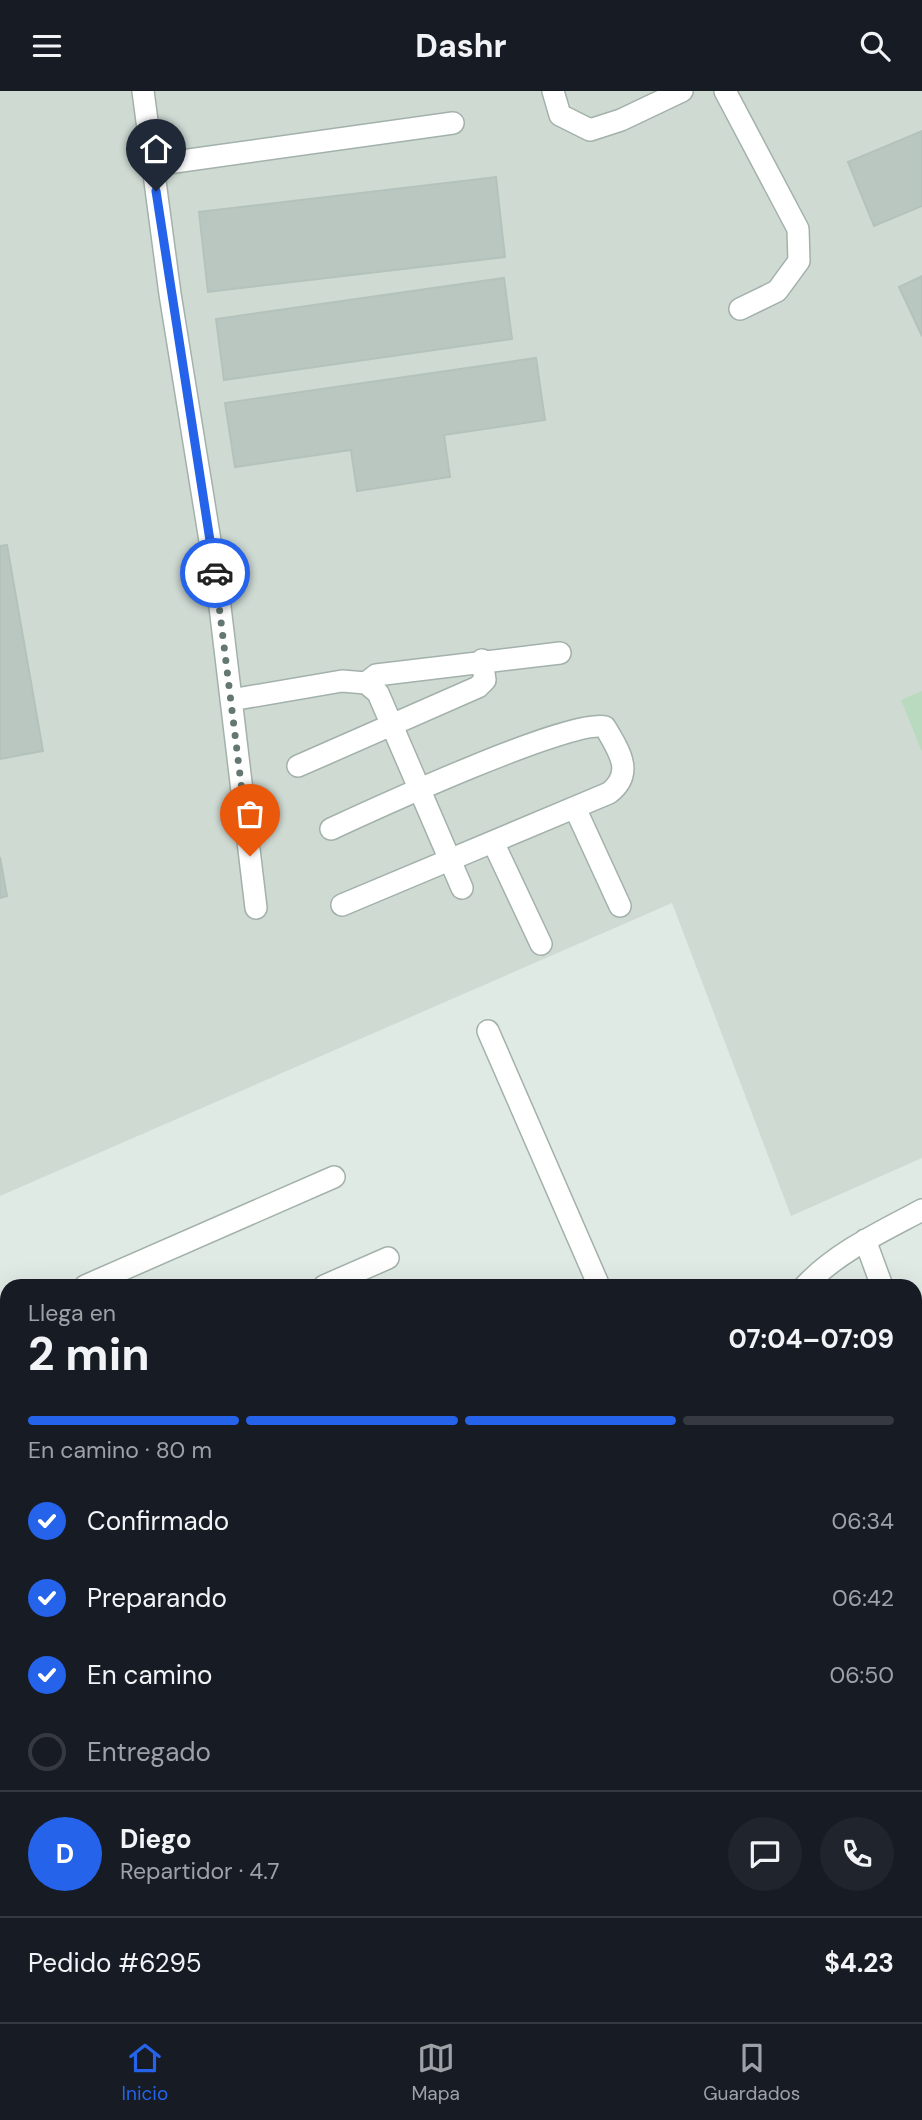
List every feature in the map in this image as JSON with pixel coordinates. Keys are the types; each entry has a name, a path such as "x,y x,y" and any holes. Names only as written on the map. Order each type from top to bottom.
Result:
{"street":[{"path":"143,91 170,294 218,590 256,908"},
{"path":"553,91 559,115 590,130 621,120 682,91"},
{"path":"725,91 797,229 799,261 776,291 740,309"},
{"path":"153,165 453,123"},
{"path":"366,683 376,675 482,660 560,653"},
{"path":"298,766 478,687 485,680 482,660"},
{"path":"231,701 342,681 366,683 378,693 462,888"},
{"path":"331,828 419,788 563,734 596,725 606,727 624,769 621,784 609,793 342,905"},
{"path":"575,808 620,906"},
{"path":"492,842 541,944"},
{"path":"488,1031 595,1279"},
{"path":"101,1279 334,1177"},
{"path":"812,1279 865,1240 922,1210"},
{"path":"865,1240 879,1279"},
{"path":"340,1279 387,1258"}],"shaded area":[{"path":"0,91 922,91 922,1158 791,1216 672,903 0,1196"}],"green space":[{"path":"922,691 922,752 901,700"}],"building":[{"path":"922,131 922,206 874,226 848,162"},
{"path":"496,177 505,257 208,292 199,212"},
{"path":"922,276 922,336 899,287"},
{"path":"504,278 512,339 224,380 216,319"},
{"path":"536,358 545,420 444,435 450,477 357,491 351,450 235,467 225,403"},
{"path":"7,545 43,751 0,759 0,546"},
{"path":"0,857 7,896 0,898"}],"way so far":[{"path":"215,573 250,856"}],"route":[{"path":"156,191 215,573"}]}
